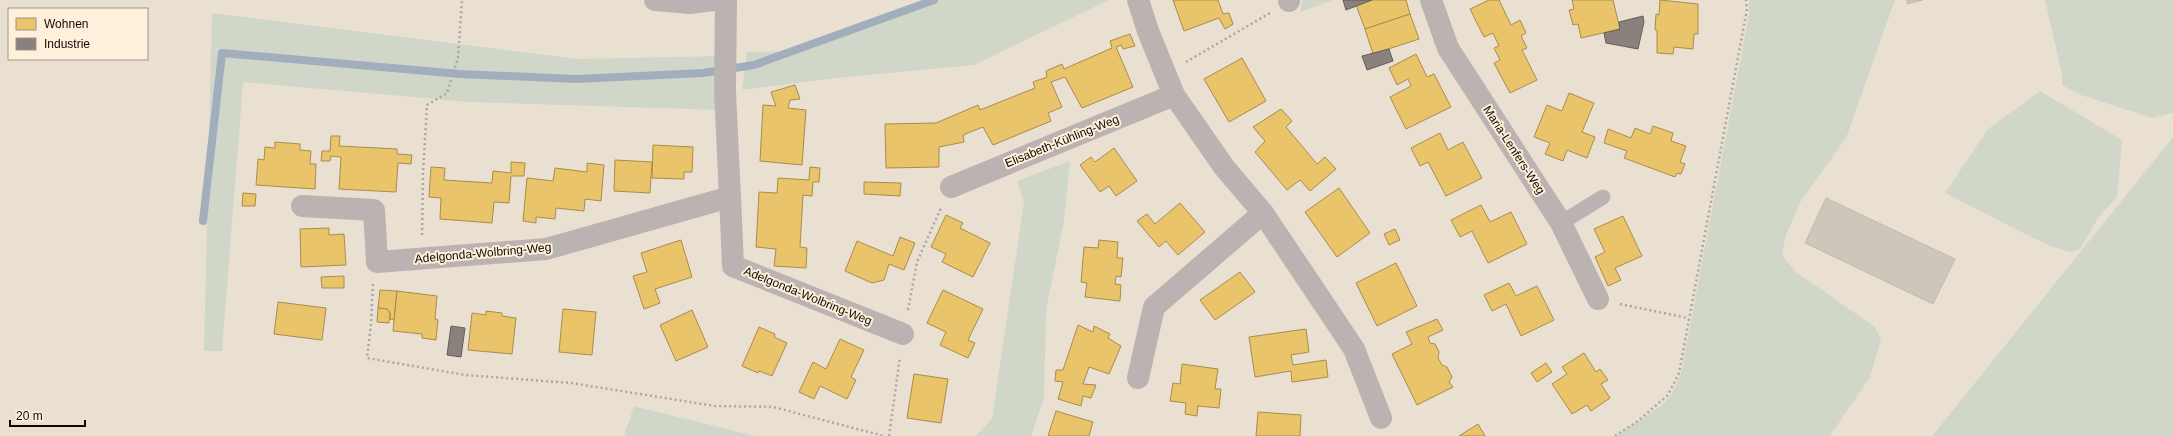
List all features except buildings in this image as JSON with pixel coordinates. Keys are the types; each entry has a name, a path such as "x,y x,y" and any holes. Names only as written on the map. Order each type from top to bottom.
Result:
{"street":[{"path":"655,0 690,3 713,0"},
{"name":"Adelgonda-Wolbring-Weg","path":"726,0 727,56 725,90 733,266 903,334"},
{"path":"1138,0 1148,31 1174,95 1224,167 1263,213 1354,349 1381,418"},
{"name":"Maria-Lenfers-Weg","path":"1431,0 1448,48 1561,222 1598,299"},
{"name":"Elisabeth-Kühling-Weg","path":"951,187 1174,95"},
{"name":"Adelgonda-Wolbring-Weg","path":"377,262 546,249 730,197"},
{"path":"302,206 374,210 377,262"},
{"path":"1138,378 1154,307 1263,213"}],"lane":[{"path":"1561,222 1603,197"}],"path":[{"path":"426,259 421,232 427,105 447,93 458,58 462,0"},
{"path":"1615,436 1638,421 1668,395 1679,373 1688,318 1748,9 1746,0"},
{"path":"1174,95 1184,64 1289,1"},
{"path":"889,436 903,334 917,262 951,187"},
{"path":"377,262 373,279 371,324 367,358 465,375 571,383 715,406 773,407 884,436"},
{"path":"1598,299 1688,318"}],"shaded area":[{"path":"924,0 1109,0 974,65 836,78 742,90 747,52 797,51"},
{"path":"1302,0 1333,0 1300,12"},
{"path":"1749,0 1895,0 1846,138 1801,201 1786,235 1782,255 1796,272 1875,327 1881,340 1870,377 1830,436 1616,436 1661,406 1671,395 1681,374 1749,14"},
{"path":"2045,0 2173,0 2173,113 2152,118 2081,95 2062,85 2062,74"},
{"path":"212,13 578,59 722,56 719,110 469,102 243,82 222,351 204,351"},
{"path":"2040,91 2122,140 2117,197 2098,218 2080,249 2070,252 2053,247 2025,234 1945,193 1988,129"},
{"path":"2173,137 2173,436 1932,436"},
{"path":"1070,161 1064,221 1046,310 1044,398 1031,436 976,436 992,419 1024,202 1017,181"},
{"path":"634,406 755,436 624,436"}],"waterway":[{"path":"203,221 222,53 460,74 576,79 703,73 754,65 934,0"}]}
